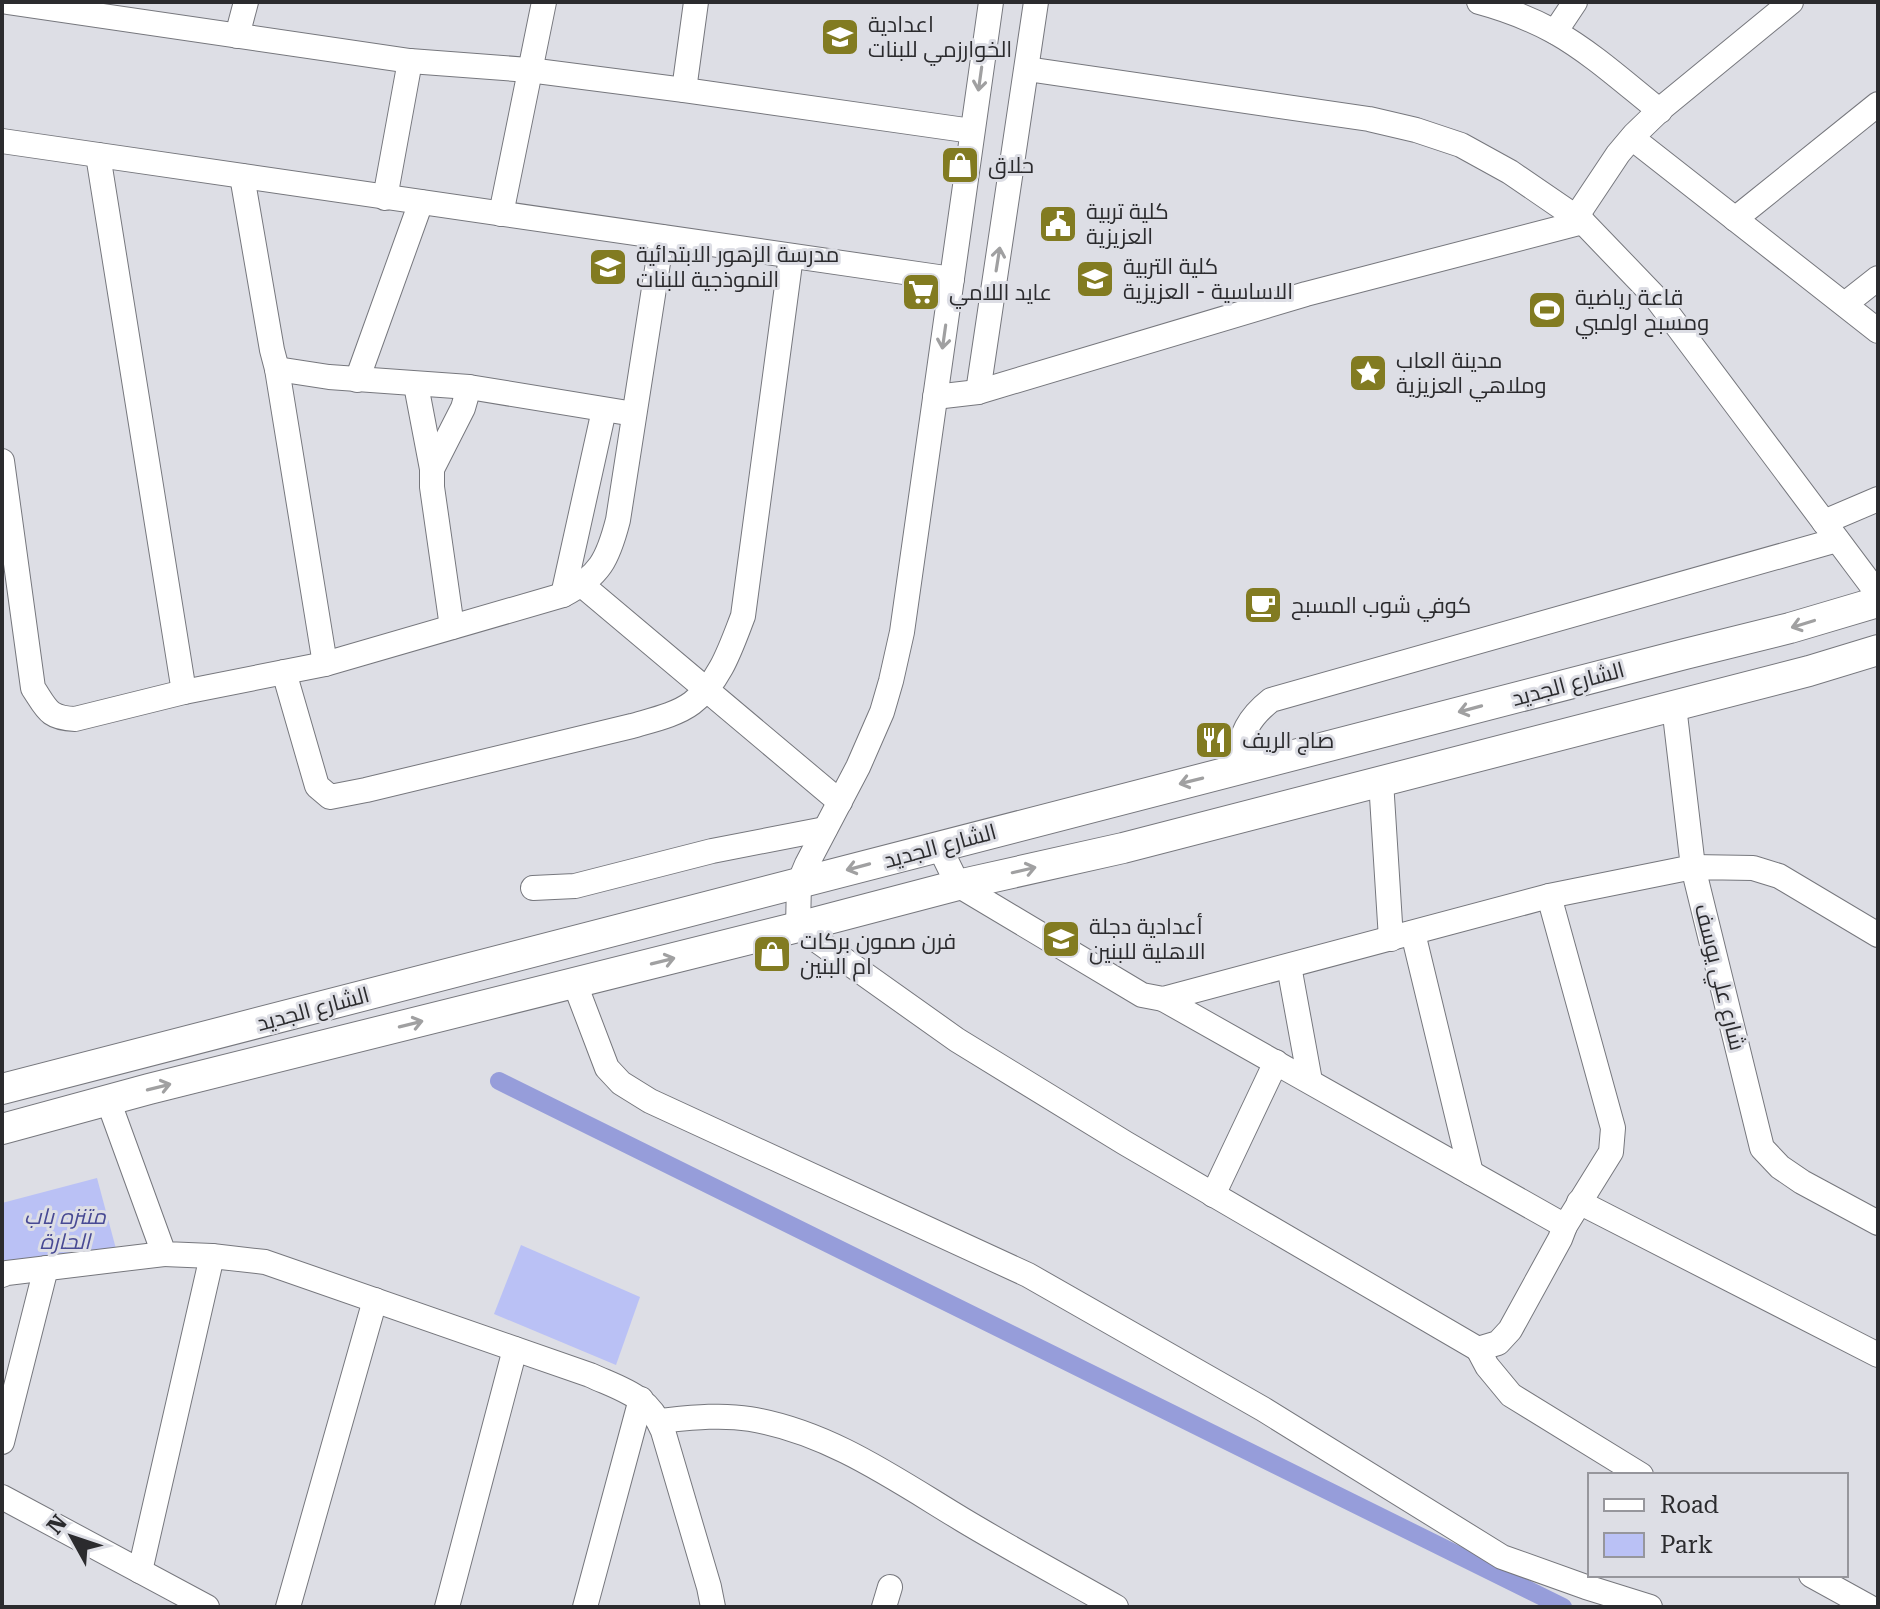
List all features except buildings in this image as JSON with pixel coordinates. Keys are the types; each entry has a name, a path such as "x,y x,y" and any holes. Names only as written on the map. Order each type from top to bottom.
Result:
{"main road":[{"name":"الشارع الجديد","path":"2,1089 1790,628 1878,602"},
{"name":"الشارع الجديد","path":"2,1129 958,885 1123,848 1809,671 1878,650"}],"street":[{"path":"7,2 101,9 237,36 410,61 529,70 972,131"},
{"path":"237,36 246,2"},
{"path":"501,214 544,2"},
{"path":"684,90 696,2"},
{"path":"991,2 902,632 891,681 876,726 799,883 798,927 957,1040 1125,1143 1478,1349 1487,1366 1511,1395 1638,1473"},
{"path":"978,392 1036,2"},
{"path":"1479,2 1555,32 1660,111"},
{"path":"1555,32 1575,2"},
{"path":"935,397 978,392 1306,294 1579,220 1618,154 1632,138 1791,2"},
{"path":"385,198 410,61"},
{"path":"1027,69 1369,119 1461,145 1510,172 1579,220 1657,299 1878,594"},
{"path":"1735,219 1878,104"},
{"path":"1632,138 1878,331"},
{"path":"2,141 952,279"},
{"path":"98,155 184,692"},
{"path":"242,176 325,664"},
{"path":"357,380 421,202"},
{"path":"2,461 6,521 33,688 48,711 58,719 75,719 184,692 325,664 573,590 602,564 611,547 618,520 662,237"},
{"path":"284,672 317,786 330,797 632,726 690,704 706,689 726,659 743,616 791,256"},
{"path":"1845,304 1878,278"},
{"path":"277,369 357,380 469,387 634,414"},
{"path":"416,385 432,469 452,627"},
{"path":"432,469 463,408 469,387"},
{"path":"573,590 604,410"},
{"path":"1233,771 1245,728 1256,712 1271,700 1831,531 1878,499"},
{"path":"573,590 706,689 840,802"},
{"name":"شارع علي يوسف","path":"1674,706 1693,867 1762,1148 1780,1167 1802,1182 1878,1223"},
{"path":"1381,781 1402,936 1471,1173"},
{"path":"533,888 575,886 712,851 825,829"},
{"path":"939,846 958,885 1142,995 1163,999 1565,1226"},
{"path":"1163,999 1549,896 1693,867 1753,868 1779,876 1878,935"},
{"path":"1478,1349 1498,1343 1510,1330 1565,1226 1611,1152 1613,1128 1549,896"},
{"path":"1289,966 1310,1081"},
{"path":"575,984 607,1068 621,1083 650,1101 1028,1275 1263,1409 1502,1557 1650,1607"},
{"path":"1213,1195 1276,1062"},
{"path":"108,1100 164,1254"},
{"path":"1579,1202 1878,1355"},
{"path":"2,1275 164,1254 265,1262 590,1375 641,1399 659,1421 713,1607"},
{"path":"140,1571 212,1256"},
{"path":"2,1442 46,1268"},
{"path":"288,1607 375,1300"},
{"path":"447,1607 515,1349"},
{"path":"585,1607 641,1399"},
{"path":"659,1421 737,1417 818,1437 1116,1607"},
{"path":"2,1497 207,1607"},
{"path":"1815,1577 1869,1607"}],"green space":[{"name":"متنزه باب الحارة","path":"97,1178 119,1260 2,1281 2,1203"},
{"path":"521,1245 640,1297 616,1365 494,1314"}],"waterway":[{"path":"499,1081 1563,1607"}],"place":[{"name":"اعدادية الخوارزمي للبنات","path":"840,37"},
{"name":"حلاق","path":"960,165"},
{"name":"كلية تربية العزيزية","path":"1058,224"},
{"name":"مدرسة الزهور الابتدائية النموذجية للبنات","path":"608,267"},
{"name":"كلية التربية الاساسية - العزيزية","path":"1095,279"},
{"name":"عايد اللامي","path":"921,292"},
{"name":"قاعة رياضية ومسبح اولمبي","path":"1547,310"},
{"name":"مدينة العاب وملاهي العزيزية","path":"1368,373"},
{"name":"كوفي شوب المسبح","path":"1263,605"},
{"name":"صاج الريف","path":"1214,740"},
{"name":"أعدادية دجلة الاهلية للبنين","path":"1061,939"},
{"name":"فرن صمون بركات ام البنين","path":"772,954"}]}
